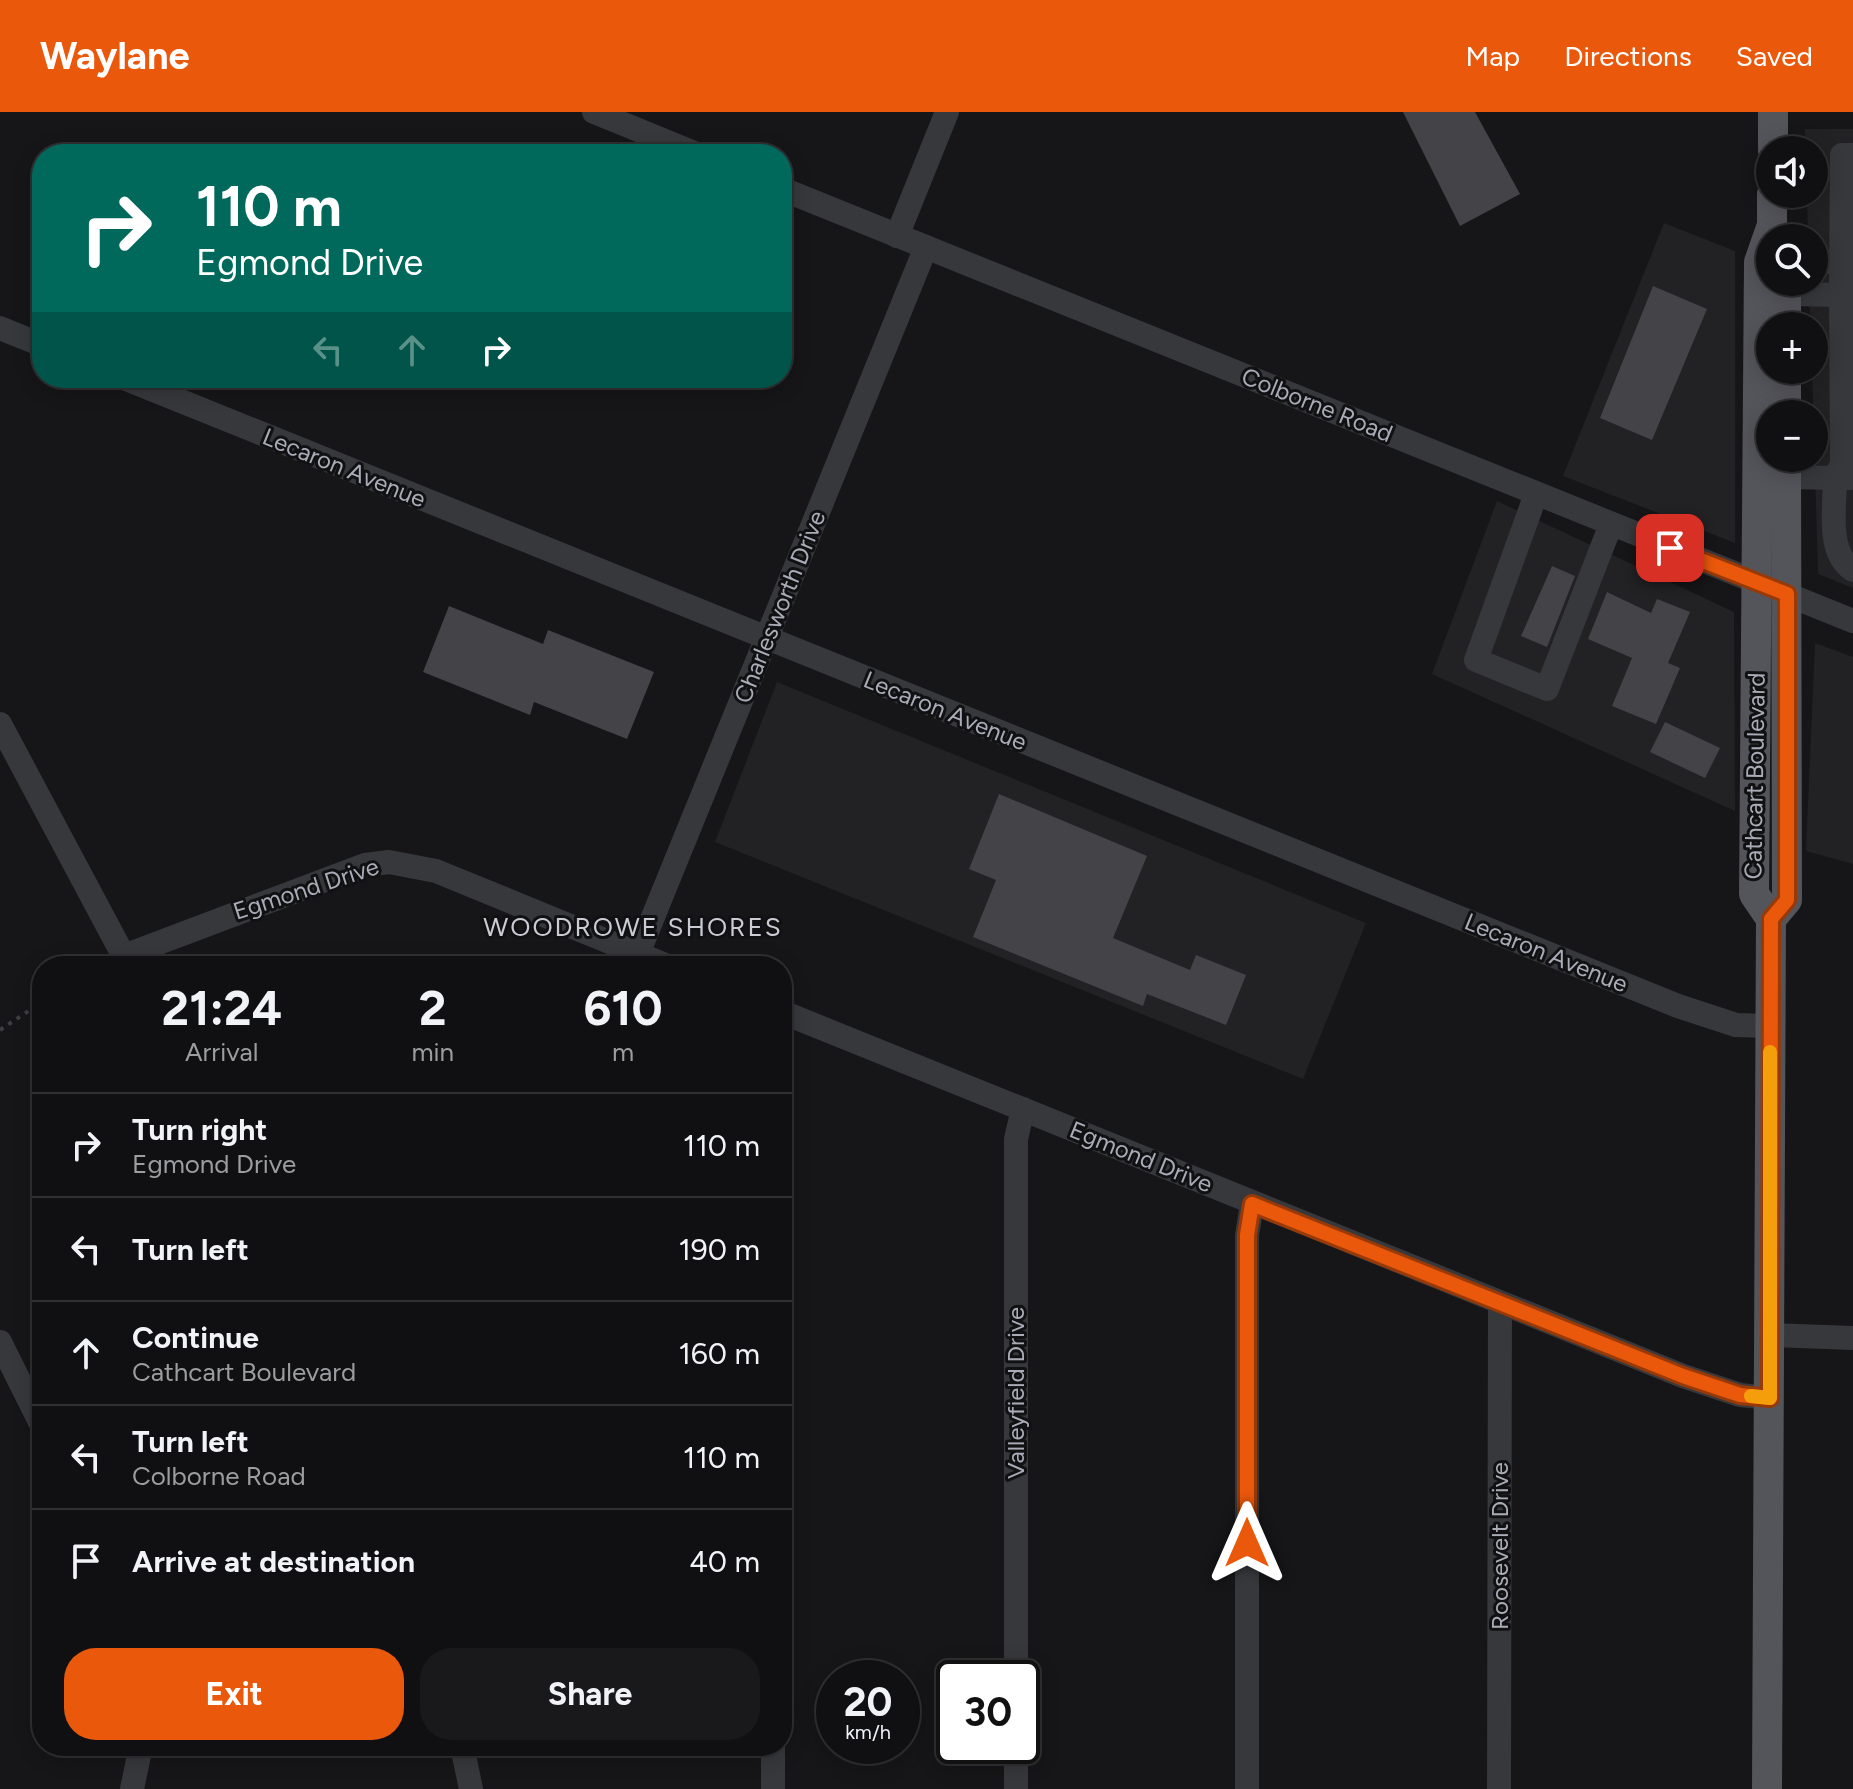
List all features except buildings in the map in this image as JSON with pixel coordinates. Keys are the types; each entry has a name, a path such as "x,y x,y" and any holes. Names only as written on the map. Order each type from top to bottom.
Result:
{"main road":[{"path":"1773,112 1773,136"},
{"name":"Cathcart Boulevard","path":"1759,296 1754,894 1771,919 1787,900 1786,472"},
{"path":"1767,1789 1771,919"}],"street":[{"path":"594,112 672,144"},
{"path":"897,236 947,112"},
{"path":"1853,155 1842,155 1844,478 1835,539 1839,557 1853,570"},
{"name":"Colborne Road","path":"792,193 1853,621"},
{"name":"Charlesworth Drive","path":"637,956 926,247"},
{"path":"0,328 32,341"},
{"name":"Lecaron Avenue","path":"149,388 1678,1006 1736,1025 1770,1026"},
{"path":"1809,472 1844,478"},
{"path":"1536,494 1476,660 1550,682 1611,524"},
{"path":"0,724 123,956"},
{"name":"Egmond Drive","path":"138,956 350,870 389,862 436,871 626,956"},
{"name":"Egmond Drive","path":"792,1016 1683,1376 1740,1395 1770,1398"},
{"name":"Valleyfield Drive","path":"1016,1660 1016,1139 1023,1109"},
{"path":"1247,1789 1247,1235 1252,1204"},
{"name":"Roosevelt Drive","path":"1499,1789 1500,1303"},
{"path":"1770,1335 1853,1338"},
{"path":"0,1342 32,1406"},
{"path":"132,1789 139,1756"},
{"path":"464,1756 471,1789"},
{"path":"773,1756 773,1789"},
{"path":"1016,1764 1016,1789"}],"path":[{"path":"0,1030 32,1009"}],"shaded area":[{"path":"1805,129 1853,129 1853,588 1818,574 1815,472 1828,472 1828,400 1813,400 1812,384 1828,384 1828,312 1810,312 1809,296 1828,296 1828,224 1808,224 1807,208 1828,208 1828,136 1805,136"},
{"path":"1664,223 1735,251 1735,543 1563,476"},
{"path":"1497,501 1734,612 1735,811 1432,674"},
{"path":"1815,643 1853,657 1853,864 1806,851"},
{"path":"777,682 1366,923 1303,1079 715,842"}],"slow traffic":[{"path":"1751,1396 1770,1398 1770,1052"}],"district":[{"name":"WOODROWE SHORES","path":"633,927"}],"route":[{"path":"1247,1543 1247,1235 1252,1204 1683,1376 1740,1395 1770,1398 1771,919 1787,900 1787,594 1670,548"}]}
